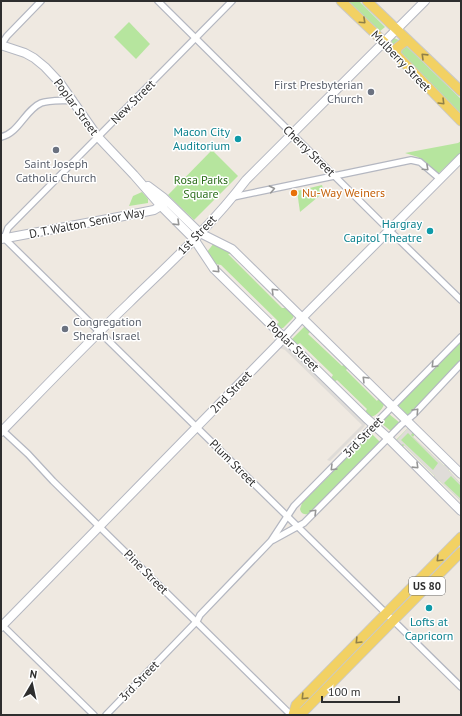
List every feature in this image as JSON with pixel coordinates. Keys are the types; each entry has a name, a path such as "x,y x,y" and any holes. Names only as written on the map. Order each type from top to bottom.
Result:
{"main road":[{"name":"Mulberry Street","path":"341,1 384,42 461,121"},
{"name":"Mulberry Street","path":"366,1 461,91"},
{"path":"395,54 398,47 407,40"},
{"name":"US 80","path":"293,715 296,705 461,537"},
{"name":"US 80","path":"293,715 304,711 461,552"}],"street":[{"path":"1,45 7,36 41,1"},
{"name":"Cherry Street","path":"158,1 292,135 461,300"},
{"name":"New Street","path":"2,238 8,228 232,1"},
{"name":"1st Street","path":"1,430 99,331 197,236 234,197 246,180 425,1"},
{"name":"Poplar Street","path":"1,45 25,53 39,62 60,83 98,137 134,175 197,236 214,268 389,438 461,511"},
{"path":"1,137 11,133 34,109 43,102 72,100"},
{"name":"2nd Street","path":"2,625 302,318 461,158"},
{"path":"234,197 411,160 420,162 440,179"},
{"name":"D. T. Walton Senior Way","path":"2,238 135,214 154,210 164,204"},
{"name":"Poplar Street","path":"197,236 232,249 461,474"},
{"name":"Plum Street","path":"2,238 99,331 461,687"},
{"name":"3rd Street","path":"106,715 271,541 294,506 461,337"},
{"name":"3rd Street","path":"271,541 304,523 413,415 461,364"},
{"name":"Pine Street","path":"1,430 28,454 293,715"},
{"path":"2,625 94,715"}],"green space":[{"path":"348,1 359,1 385,27 379,32"},
{"path":"129,22 150,44 136,59 114,37"},
{"path":"394,38 401,41 461,99 461,115 394,48 391,40"},
{"path":"461,141 461,152 438,174 418,157 405,153 458,143"},
{"name":"Rosa Parks Square","path":"212,150 238,176 194,220 168,195"},
{"path":"322,185 324,192 300,212 297,191"},
{"path":"142,192 148,199 148,203 129,206 133,196"},
{"path":"214,243 230,252 231,254 228,254 282,308 288,308 294,315 283,328 279,328 276,325 279,322 221,265 215,264 207,252"},
{"path":"305,326 311,331 308,334 342,366 345,364 348,368 346,370 377,401 379,398 384,404 377,414 371,417 365,412 367,409 337,380 334,382 331,378 333,375 300,343 297,345 292,341 292,339"},
{"path":"461,341 461,362 407,415 398,405"},
{"path":"389,414 400,423 392,432 381,423"},
{"path":"408,428 415,434 413,437 444,466 447,464 450,468 448,470 461,484 461,501 439,480 436,482 432,478 435,476 404,445 402,448 396,440"},
{"path":"371,433 381,443 310,514 302,513 300,509 302,503 331,474 335,467"}],"shaded area":[{"path":"286,344 366,423 364,427 330,461 327,460 362,425 285,350 280,348"},
{"path":"408,428 413,432 411,435 444,466 447,464 450,468 448,470 461,484 461,486 451,476 444,483 461,499 461,501 439,480 436,482 432,478 435,476 403,444 400,446 396,441","holes":["408,433 438,463 433,470 401,440"]}],"place":[{"name":"First Presbyterian Church","path":"371,92"},
{"name":"Macon City Auditorium","path":"238,139"},
{"name":"Saint Joseph Catholic Church","path":"56,150"},
{"name":"Nu-Way Weiners","path":"294,193"},
{"name":"Hargray Capitol Theatre","path":"430,231"},
{"name":"Congregation Sherah Israel","path":"65,329"},
{"name":"Lofts at Capricorn","path":"429,608"}]}
